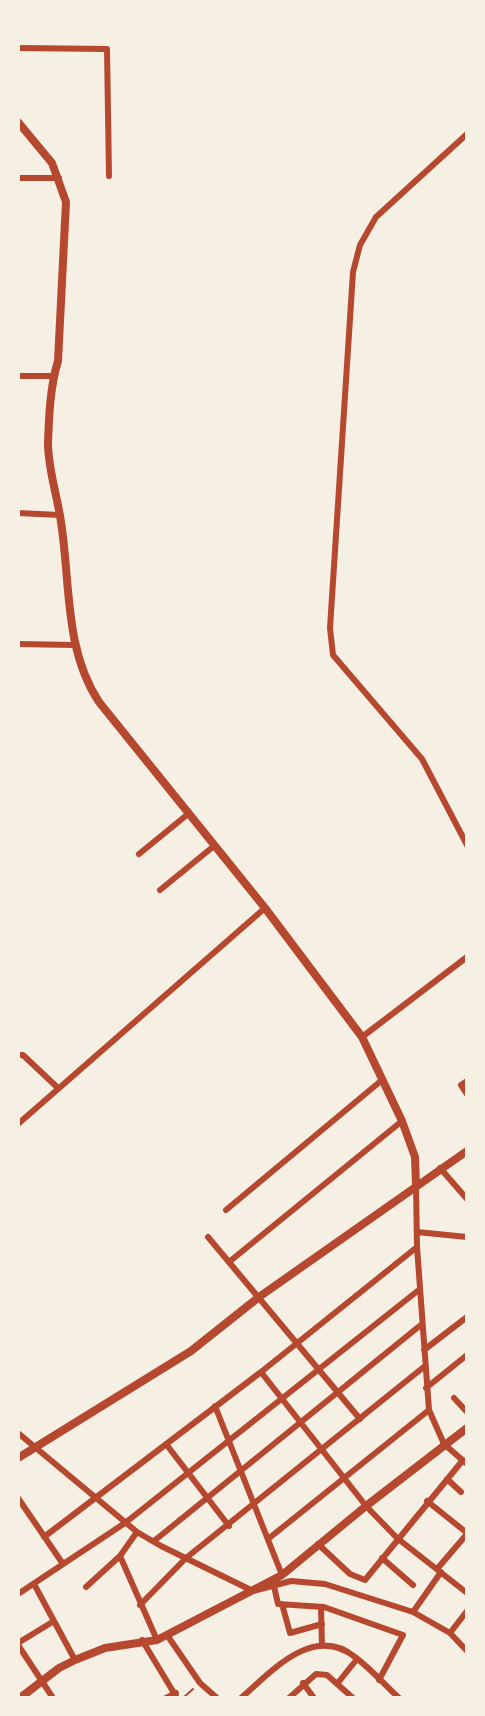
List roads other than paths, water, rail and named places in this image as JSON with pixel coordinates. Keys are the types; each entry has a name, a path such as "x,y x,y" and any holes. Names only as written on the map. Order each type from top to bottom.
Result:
{"street":[{"path":"18,48 107,49 109,176"},
{"path":"18,122 52,163 60,178 66,202 58,361 54,376 48,445 60,514 74,645 85,680 99,702 265,908 362,1037 402,1120 415,1157 417,1247 429,1410 444,1444 465,1462 427,1501 365,1580 350,1574 318,1545"},
{"path":"467,134 376,217 360,245 353,272 330,628 333,656 423,759 467,845"},
{"path":"18,178 60,178"},
{"path":"18,376 54,376"},
{"path":"18,513 60,514"},
{"path":"18,644 74,645"},
{"path":"139,854 188,814"},
{"path":"160,890 214,846"},
{"path":"18,1124 265,908"},
{"path":"362,1037 467,957"},
{"path":"18,1055 23,1055 58,1088"},
{"path":"226,1210 382,1080"},
{"path":"467,1081 461,1085 467,1094"},
{"path":"228,1262 402,1120"},
{"path":"18,1458 191,1351 259,1297 467,1151"},
{"path":"440,1168 467,1199"},
{"path":"417,1232 467,1237"},
{"path":"208,1237 360,1419"},
{"path":"44,1537 261,1372 417,1247"},
{"path":"18,1594 125,1523 420,1288"},
{"path":"424,1350 467,1317"},
{"path":"154,1541 422,1324"},
{"path":"426,1388 467,1355"},
{"path":"140,1605 186,1558 230,1526 425,1366"},
{"path":"261,1372 366,1506 397,1538 467,1593"},
{"path":"454,1398 467,1412"},
{"path":"215,1406 253,1507 282,1575"},
{"path":"268,1539 429,1410"},
{"path":"20,1698 75,1660 105,1648 142,1640 157,1640 282,1575 467,1428"},
{"path":"18,1433 137,1532 253,1591 291,1581 325,1584 413,1612 450,1633 467,1651"},
{"path":"166,1444 230,1526"},
{"path":"447,1479 461,1492"},
{"path":"18,1498 63,1564"},
{"path":"413,1612 467,1533 427,1501"},
{"path":"86,1587 120,1556 137,1532"},
{"path":"120,1556 157,1640"},
{"path":"382,1558 413,1585"},
{"path":"34,1584 75,1660"},
{"path":"274,1586 278,1604 321,1607 403,1635 379,1680"},
{"path":"282,1604 290,1632 322,1624"},
{"path":"321,1607 322,1646"},
{"path":"450,1633 467,1611"},
{"path":"53,1698 18,1644 54,1621"},
{"path":"167,1635 200,1683 217,1698"},
{"path":"142,1640 176,1695 166,1698"},
{"path":"241,1698 273,1668 296,1652 322,1646 345,1651 357,1659 399,1698"},
{"path":"337,1684 357,1659"},
{"path":"289,1698 303,1683 316,1674 327,1675 353,1698"},
{"path":"303,1683 314,1698"}]}
